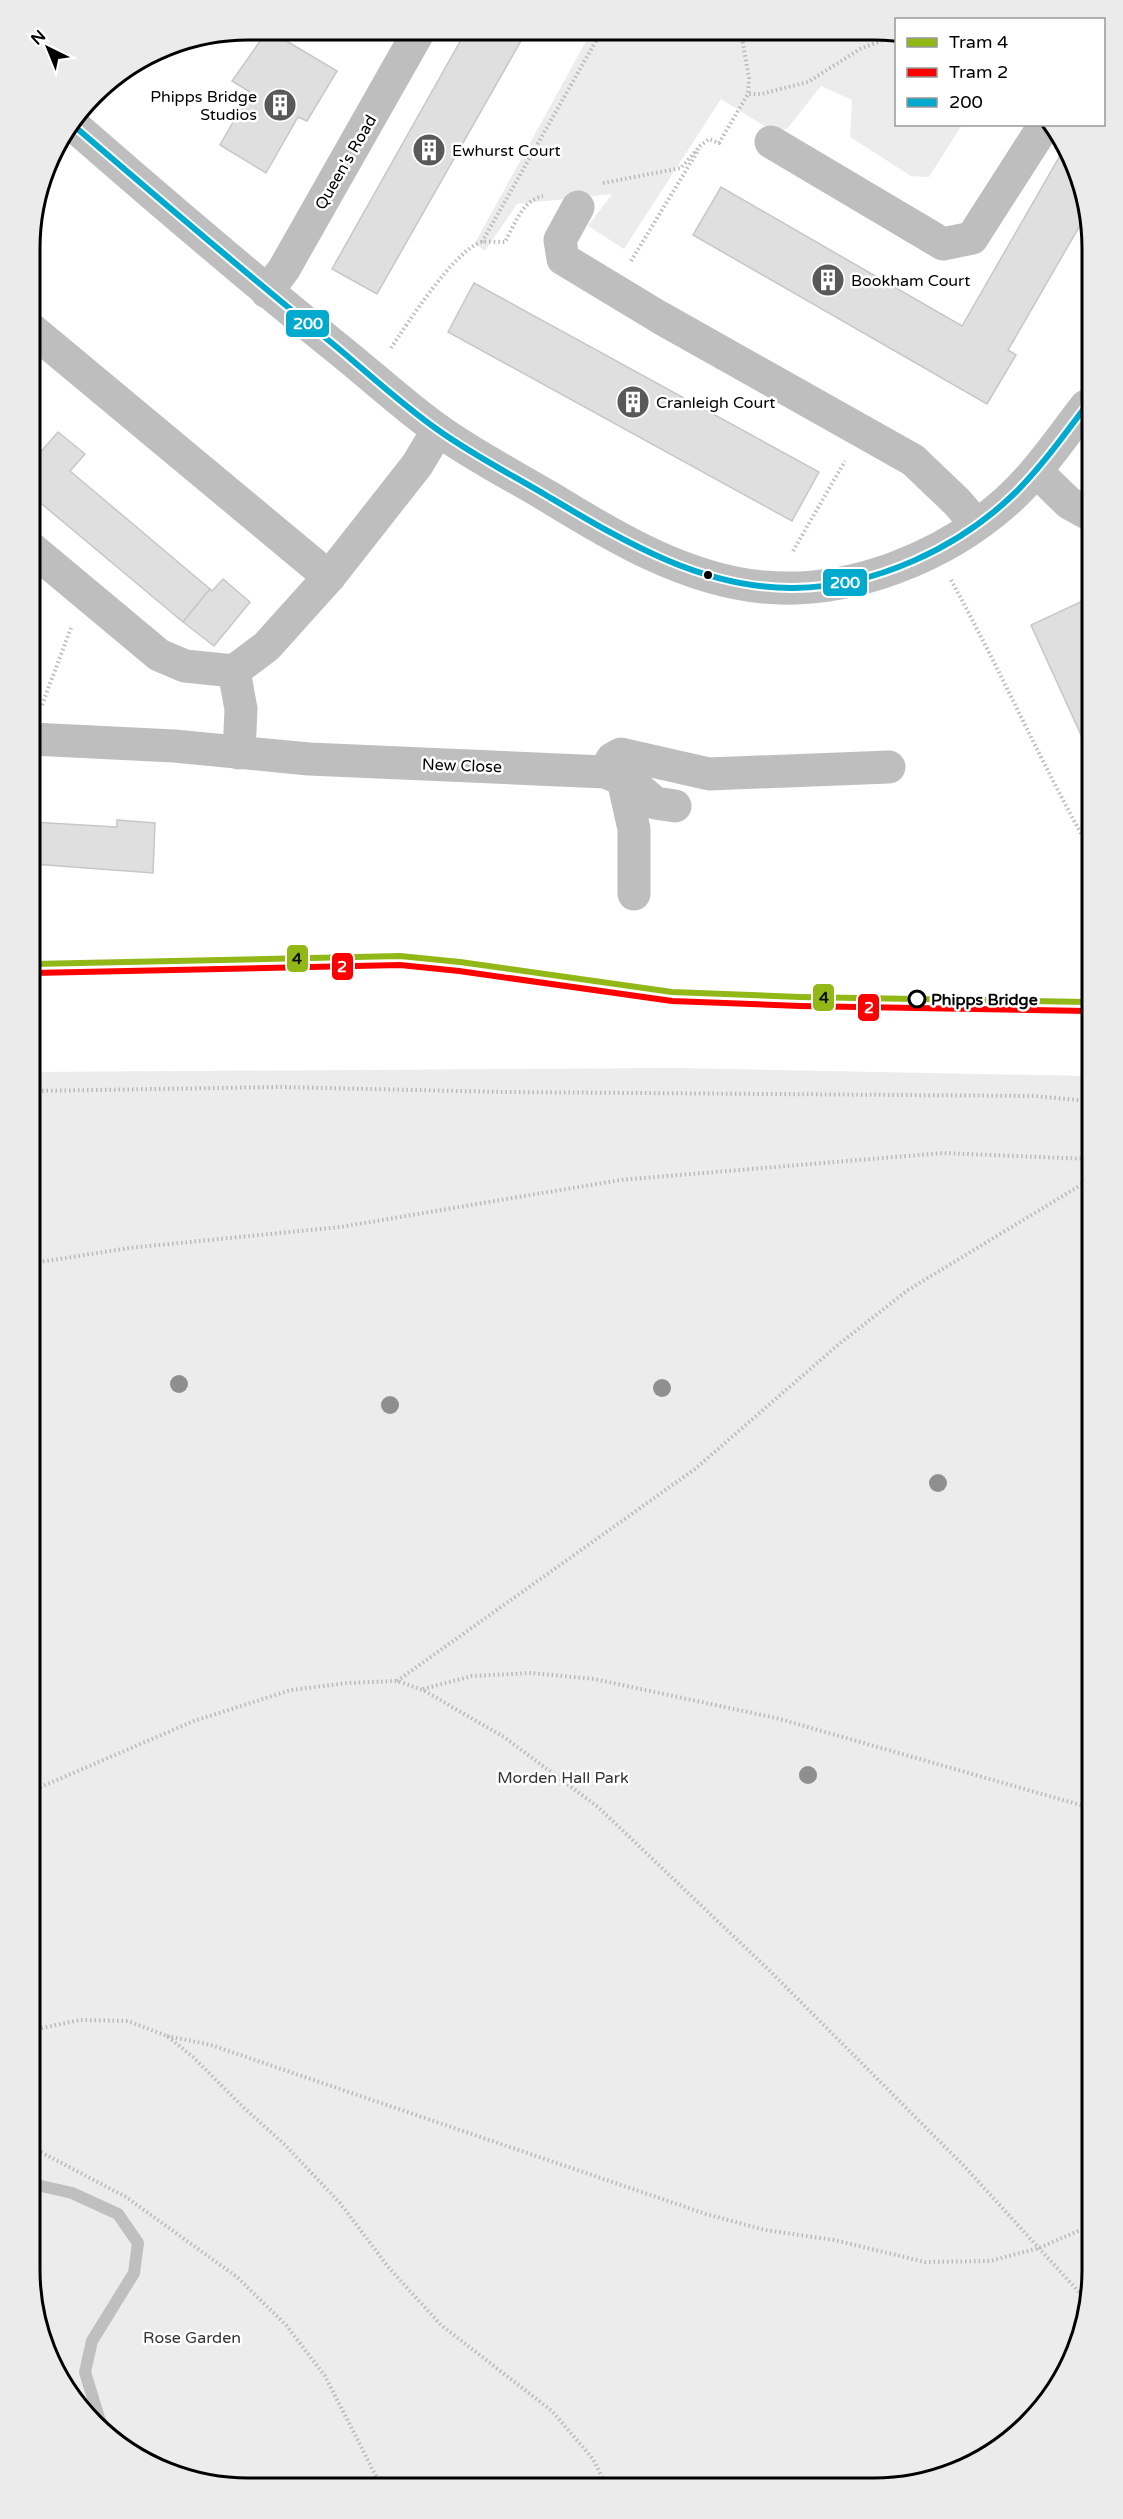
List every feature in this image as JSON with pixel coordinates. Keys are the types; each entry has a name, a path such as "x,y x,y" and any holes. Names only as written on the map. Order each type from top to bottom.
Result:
{"street":[{"name":"Queen's Road","path":"267,292 284,269 414,40"},
{"path":"771,142 944,244 972,238 1043,127"},
{"path":"78,130 267,292 438,430 582,517 672,564 718,579 764,587 819,586 879,574 935,551 1006,501 1036,471 1082,411"},
{"path":"578,207 560,240 563,259 913,460 957,502 976,524"},
{"path":"41,337 329,577"},
{"path":"41,557 159,655 185,666 234,671 267,646 329,577 417,465 438,430"},
{"path":"1036,471 1069,503 1082,510"},
{"path":"234,671 241,709 239,753"},
{"name":"New Close","path":"41,739 174,746 309,759 614,776"},
{"path":"634,894 634,829 614,776 612,759 621,754 709,774 889,766"},
{"path":"614,776 632,783 656,803 675,806"}],"path":[{"path":"482,242 596,40"},
{"path":"742,40 749,78 748,94 761,94 808,82 860,49 882,41"},
{"path":"613,289 700,146"},
{"path":"793,552 851,451"},
{"path":"950,578 983,638 1082,835"},
{"path":"41,708 74,622 87,596"},
{"path":"41,1091 280,1087 504,1092 1034,1096 1082,1100"},
{"path":"40,1262 129,1248 339,1227 620,1180 942,1153 1082,1159"},
{"path":"397,1681 695,1469 831,1351 908,1290 1082,1184"},
{"path":"423,1690 472,1677 495,1675 531,1673 594,1679 777,1719 1082,1805"},
{"path":"40,1787 194,1721 291,1690 347,1683 397,1681 423,1690 504,1737 598,1807 772,1973 965,2167 1081,2294"},
{"path":"40,2028 80,2020 128,2021 167,2036 211,2045 356,2092 695,2210 765,2230 834,2240 925,2262 990,2261 1039,2248 1082,2229"},
{"path":"167,2036 193,2057 285,2145 340,2203 390,2268 441,2325 552,2411 593,2458 603,2478"},
{"path":"40,2152 126,2197 237,2277 286,2325 325,2376 377,2478"}],"green space":[{"path":"587,40 874,40 895,42 895,126 961,126 929,177 911,176 850,137 852,100 821,86 787,129 774,132 721,99 624,249 588,226 612,194 517,204 485,251 475,243"},
{"name":"Morden Hall Park","path":"677,1068 1082,1076 1082,2284 1071,2337 1055,2374 1039,2397 1012,2427 990,2443 966,2457 941,2467 901,2477 222,2477 182,2467 145,2451 102,2417 68,2374 56,2350 48,2324 42,2297 40,2270 41,1072"}],"building":[{"name":"Phipps Bridge Studios","path":"261,40 285,40 337,71 307,121 298,117 266,173 220,145 250,92 232,81"},
{"name":"Ewhurst Court","path":"461,40 521,40 377,294 332,269"},
{"name":"Bookham Court","path":"1060,155 1075,195 1081,224 1008,350 1016,355 987,404 693,235 721,187 962,326"},
{"name":"Cranleigh Court","path":"474,283 819,472 792,521 448,332"},
{"path":"58,432 85,454 70,471 210,589 183,622 41,503 41,452"},
{"path":"223,579 250,602 214,646 183,622 210,589 212,591"},
{"path":"1082,601 1082,737 1031,625"},
{"path":"117,820 155,823 153,873 41,865 41,823 117,827"}],"waterway":[{"path":"40,2186 72,2193 118,2214 138,2243 134,2273 92,2341 85,2372 97,2411"}],"tram line":[{"name":"4","path":"41,964 400,956 460,962 672,992 800,997 1082,1002"},
{"name":"2","path":"41,973 400,965 672,1001 800,1006 1082,1011"}],"transit line":[{"name":"200","path":"78,130 235,263 438,430 493,465 636,546 697,572 728,581 794,588 824,586 885,572 914,561 969,530 1016,492 1044,461 1082,411"}],"place":[{"name":"Phipps Bridge Studios","path":"280,105"},
{"name":"Ewhurst Court","path":"429,150"},
{"name":"Bookham Court","path":"828,280"},
{"name":"Cranleigh Court","path":"633,402"},
{"name":"Phipps Bridge","path":"917,999"}],"park label":[{"name":"Rose Garden","path":"192,2337"}]}
